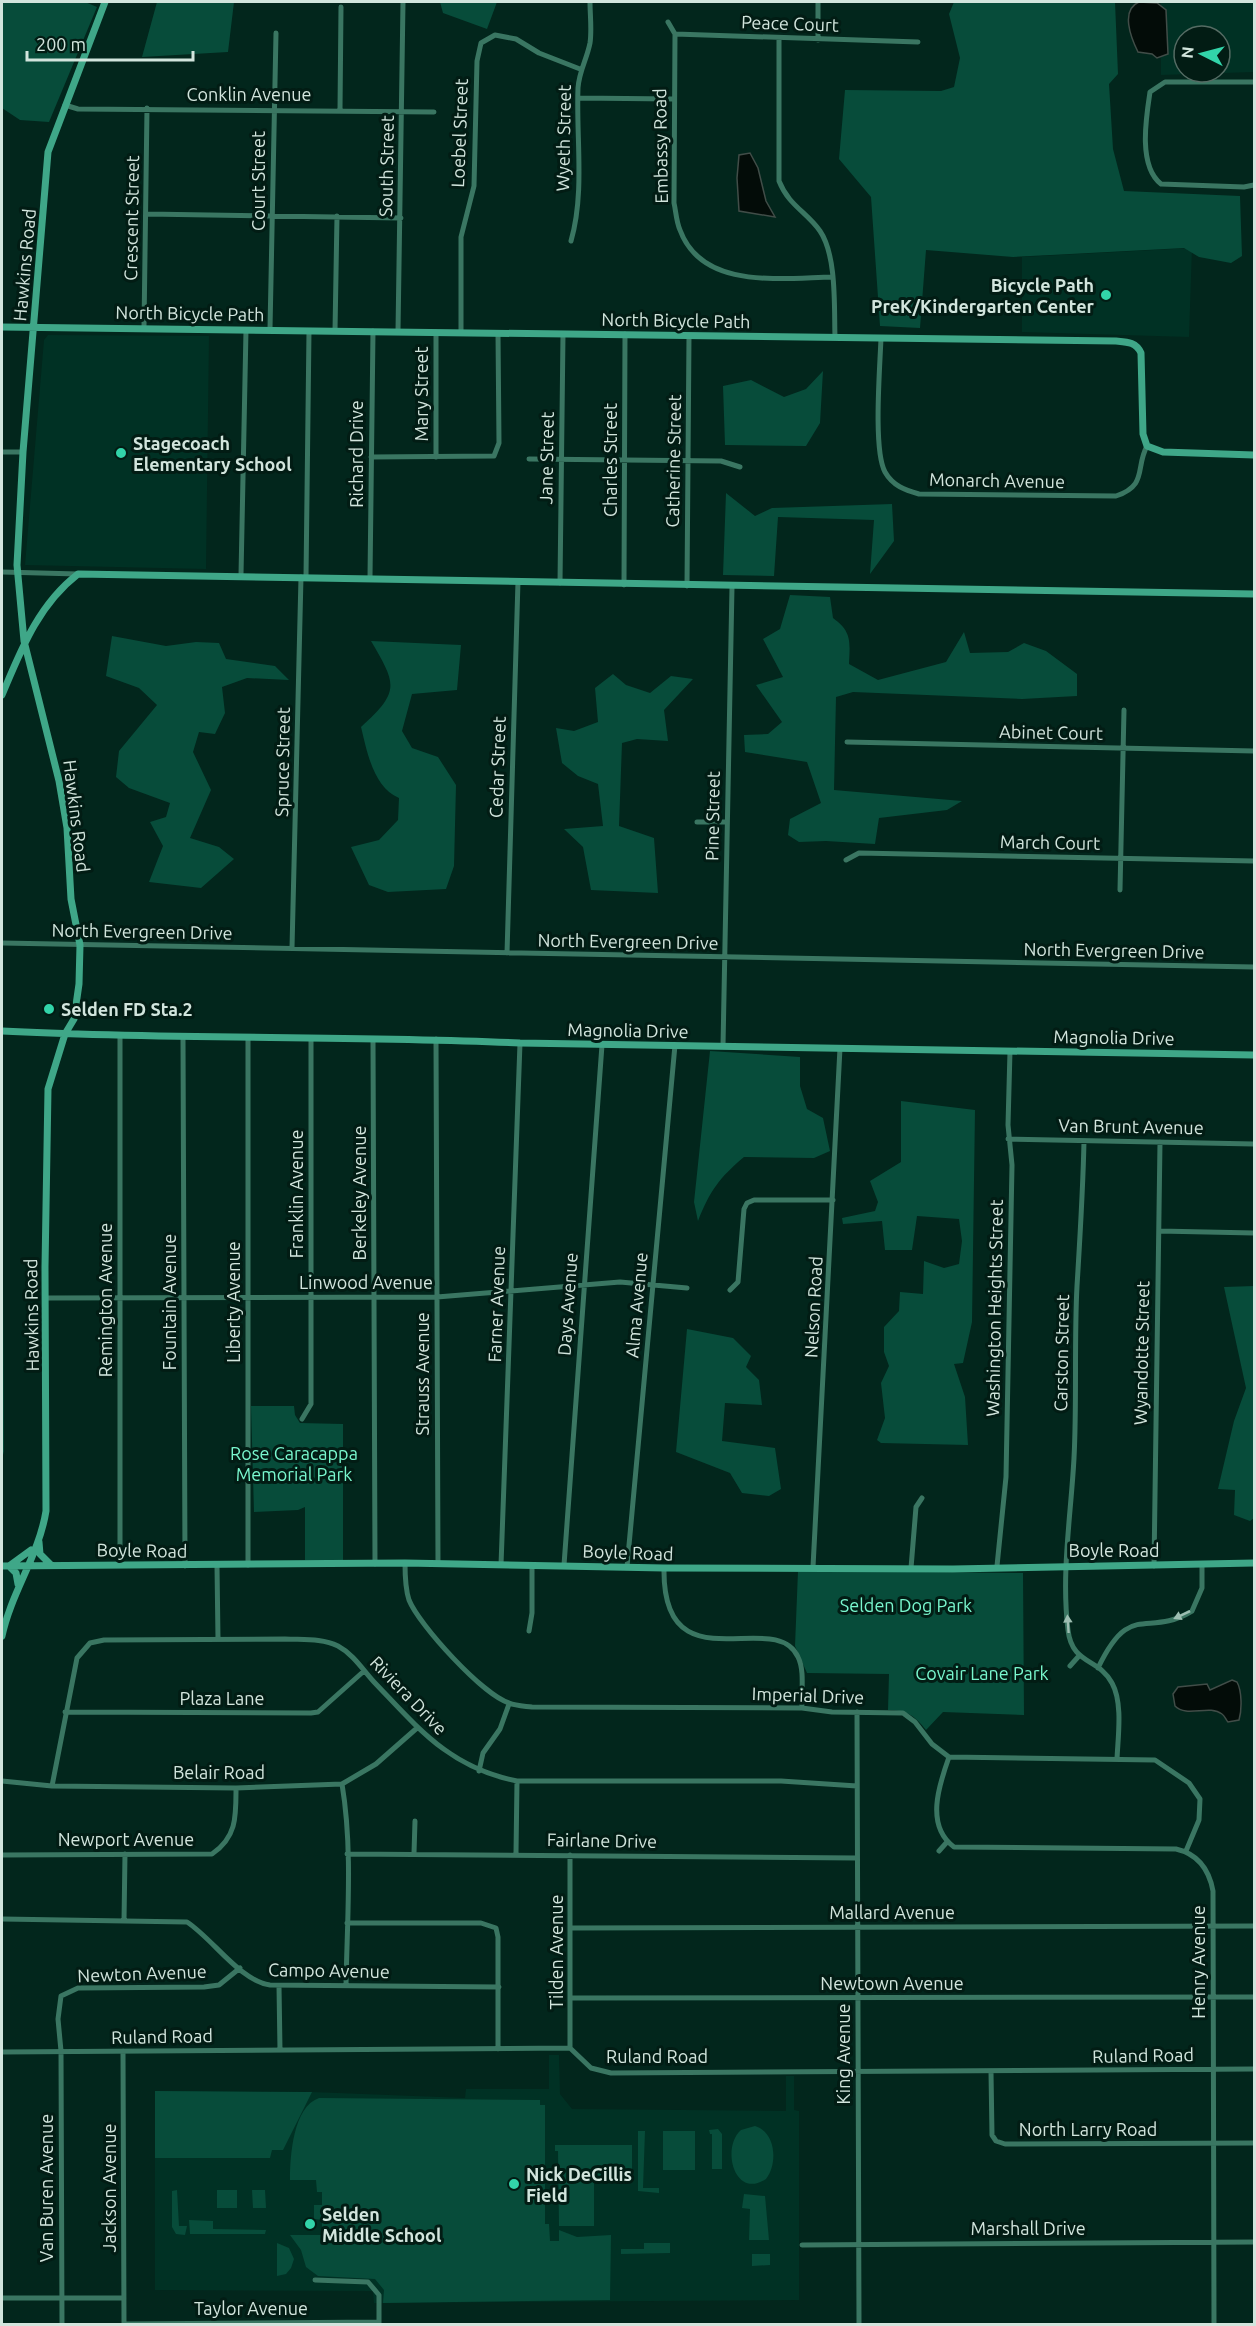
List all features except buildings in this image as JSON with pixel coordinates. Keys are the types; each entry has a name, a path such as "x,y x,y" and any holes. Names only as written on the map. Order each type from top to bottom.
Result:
{"street":[{"name":"Hawkins Road","path":"2,1636 17,1589 39,1541 46,1511 45,1298 48,1089 65,1034 74,1019 80,945 71,899 67,828 59,781 51,741 37,702 24,641 17,572 23,452 33,327 40,277 48,152 105,2"},
{"name":"South Street","path":"398,332 403,2"},
{"name":"Wyeth Street","path":"572,241 578,181 580,69 590,43 590,2"},
{"path":"818,2 818,40"},
{"path":"340,110 341,7"},
{"path":"668,22 675,34"},
{"name":"Court Street","path":"270,329 276,33"},
{"name":"Peace Court","path":"675,34 918,42"},
{"name":"Embassy Road","path":"675,34 674,202 680,230 688,245 702,260 744,278 832,278"},
{"name":"Loebel Street","path":"461,332 461,237 474,186 477,61 481,43 495,35 516,39 539,53 580,69"},
{"path":"779,39 779,181 784,193 820,231 829,255 835,338"},
{"path":"1254,82 1165,82 1150,92 1147,114 1150,169 1154,179 1161,184 1245,187 1254,185"},
{"path":"578,98 673,99"},
{"name":"Conklin Avenue","path":"64,105 78,109 434,112"},
{"name":"Crescent Street","path":"144,327 147,108"},
{"path":"147,214 400,218"},
{"path":"335,331 337,216"},
{"name":"North Bicycle Path","path":"2,327 144,327 1132,343 1138,346 1141,352 1143,434 1147,446"},
{"path":"242,575 246,330"},
{"name":"Spruce Street","path":"292,948 309,331"},
{"name":"Richard Drive","path":"370,578 373,331"},
{"name":"Mary Street","path":"436,332 436,457"},
{"path":"371,457 487,458 494,456 499,443 498,333"},
{"name":"Jane Street","path":"560,584 563,334"},
{"name":"Charles Street","path":"624,585 625,334"},
{"name":"Catherine Street","path":"687,586 689,336"},
{"name":"Monarch Avenue","path":"880,338 881,460 893,483 903,490 919,494 1116,496 1132,488 1137,481 1147,446"},
{"path":"1147,446 1163,452 1254,455"},
{"path":"2,452 23,452"},
{"path":"529,459 722,461 740,467"},
{"path":"2,572 242,575 518,581 560,584 1254,594"},
{"path":"2,695 24,641 49,602 78,574"},
{"name":"Cedar Street","path":"507,953 518,581"},
{"name":"Pine Street","path":"723,1046 732,587"},
{"path":"1120,890 1124,710"},
{"name":"Abinet Court","path":"847,742 1254,752"},
{"path":"697,822 727,822"},
{"name":"March Court","path":"846,860 859,853 1254,861"},
{"name":"North Evergreen Drive","path":"2,943 1254,967"},
{"name":"Magnolia Drive","path":"2,1031 120,1037 373,1038 602,1045 1254,1055"},
{"path":"45,1033 56,1042 59,1054"},
{"name":"Remington Avenue","path":"120,1037 120,1564"},
{"name":"Fountain Avenue","path":"183,1037 185,1566"},
{"name":"Berkeley Avenue","path":"373,1038 375,1564"},
{"name":"Liberty Avenue","path":"248,1039 248,1565"},
{"name":"Franklin Avenue","path":"302,1419 311,1404 311,1039"},
{"name":"Strauss Avenue","path":"436,1039 438,1564"},
{"name":"Farner Avenue","path":"501,1565 520,1043"},
{"name":"Days Avenue","path":"564,1565 602,1045"},
{"name":"Alma Avenue","path":"627,1567 675,1045"},
{"name":"Nelson Road","path":"813,1567 840,1048"},
{"name":"Washington Heights Street","path":"997,1566 1006,1477 1012,1165 1008,1139 1010,1050"},
{"name":"Van Brunt Avenue","path":"1008,1139 1254,1144"},
{"name":"Carston Street","path":"1078,1657 1070,1642 1068,1630 1066,1566 1074,1458 1077,1285 1084,1141"},
{"name":"Wyandotte Street","path":"1154,1566 1160,1142"},
{"path":"730,1290 738,1282 744,1209 747,1203 754,1200 833,1200"},
{"path":"1159,1231 1254,1233"},
{"name":"Linwood Avenue","path":"45,1298 437,1297 620,1282 687,1288"},
{"path":"911,1568 916,1507 922,1498"},
{"path":"39,1541 40,1554 53,1566"},
{"path":"5,1566 22,1558 39,1541"},
{"path":"405,1563 409,1599 422,1621 470,1675 509,1704 500,1729 483,1753 479,1771"},
{"name":"Boyle Road","path":"5,1566 405,1563 664,1568 911,1568 1254,1563"},
{"path":"1098,1668 1107,1650 1121,1631 1130,1626 1183,1616 1192,1611 1202,1588 1202,1565"},
{"path":"5,1566 16,1573 17,1589"},
{"path":"217,1566 218,1639"},
{"path":"529,1631 532,1613 532,1566"},
{"path":"664,1568 666,1602 672,1614 688,1631 713,1639 771,1639 780,1641 794,1650 799,1659 801,1671 802,1708"},
{"name":"Riviera Drive","path":"52,1786 77,1658 90,1644 104,1640 218,1639 328,1642 345,1651 417,1728 450,1756 479,1771 517,1781 781,1781 857,1786"},
{"path":"1070,1666 1078,1657 1098,1668 1109,1678 1115,1692 1117,1759"},
{"name":"Plaza Lane","path":"65,1712 311,1713 318,1712 364,1671"},
{"name":"Imperial Drive","path":"509,1704 550,1707 802,1708 896,1712 909,1716 932,1744 949,1757"},
{"name":"King Avenue","path":"857,1712 859,2325"},
{"name":"Belair Road","path":"2,1781 52,1786 236,1788 342,1784 375,1764 417,1728"},
{"path":"949,1757 1155,1760 1166,1765 1196,1790 1201,1808 1199,1820 1186,1851 954,1847 947,1842 936,1814 939,1783 949,1757"},
{"path":"516,1853 517,1781"},
{"path":"342,1784 347,1854 346,1986"},
{"name":"Newport Avenue","path":"2,1855 212,1854 232,1834 236,1820 236,1788"},
{"path":"414,1853 415,1821"},
{"path":"939,1851 947,1842"},
{"name":"Henry Avenue","path":"1186,1851 1199,1861 1210,1878 1213,1926 1214,2325"},
{"name":"Fairlane Drive","path":"347,1854 516,1853 857,1858"},
{"path":"124,1921 125,1854"},
{"name":"Tilden Avenue","path":"570,1855 572,1928 570,2048"},
{"name":"Campo Avenue","path":"2,1919 187,1922 201,1931 260,1984 499,1987"},
{"path":"347,1923 488,1924 496,1928 499,1987 498,2049"},
{"name":"Mallard Avenue","path":"572,1928 1254,1926"},
{"name":"Newton Avenue","path":"61,2051 58,2004 61,1996 68,1990 135,1986 204,1987 219,1985 240,1968"},
{"path":"279,1986 280,2050"},
{"name":"Newtown Avenue","path":"571,1998 1254,1997"},
{"name":"Ruland Road","path":"2,2052 570,2048 591,2068 611,2073 1254,2069"},
{"name":"Van Buren Avenue","path":"61,2051 62,2325"},
{"name":"Jackson Avenue","path":"123,2051 124,2324"},
{"name":"North Larry Road","path":"991,2072 992,2135 996,2141 1005,2144 1214,2143"},
{"path":"1214,2143 1254,2143"},
{"name":"Marshall Drive","path":"802,2245 1254,2242"},
{"path":"315,2280 368,2282 379,2295 379,2323"},
{"path":"2,2298 124,2298"},
{"name":"Taylor Avenue","path":"124,2324 379,2323"}],"shaded area":[{"path":"1139,2 1157,3 1166,10 1168,54 1157,58 1152,54 1138,52 1130,32 1128,18 1133,6"},
{"path":"1161,2 1254,2 1254,72 1232,73 1232,24 1172,24 1172,75 1161,75"},
{"path":"750,153 758,168 766,201 775,217 739,211 737,178 739,155"},
{"name":"Bicycle Path PreK/Kindergarten Center","path":"1192,248 1189,337 1022,332 1022,257"},
{"name":"Stagecoach Elementary School","path":"48,335 209,336 206,569 25,565 44,340"},
{"path":"2,1568 22,1568 2,1645"},
{"path":"1232,1680 1237,1682 1240,1690 1239,1720 1228,1722 1217,1711 1186,1711 1175,1706 1173,1694 1178,1687 1207,1684 1210,1690"},
{"path":"549,2055 559,2055 560,2094 572,2109 786,2111 786,2076 794,2076 794,2110 799,2111 799,2300 374,2303 373,2291 155,2290 155,2091 312,2092 465,2098 466,2089 549,2089"}],"green space":[{"path":"2,2 85,2 97,7 49,122 20,120 2,108"},
{"path":"157,2 234,2 228,52 142,57"},
{"path":"440,2 497,2 487,29 443,13"},
{"path":"954,2 1115,2 1118,74 1109,84 1113,149 1124,191 1240,196 1242,256 1231,263 1199,257 1184,248 1013,257 926,250 920,328 880,326 871,197 839,159 845,90 941,91 954,87 960,58 949,14"},
{"path":"823,371 820,423 806,446 725,445 723,386 751,380 784,397 806,389"},
{"path":"726,493 755,516 772,508 892,504 894,541 870,574 874,520 778,517 774,576 723,575"},
{"path":"790,595 830,597 833,618 844,628 849,638 849,664 878,680 946,662 964,632 970,653 1008,652 1024,643 1046,651 1077,674 1077,696 1022,699 853,692 836,697 834,790 962,801 947,810 879,818 875,844 799,842 788,835 790,819 821,803 807,762 745,752 744,735 768,734 782,722 756,685 783,677 763,639 780,629"},
{"path":"112,636 166,646 196,642 219,643 226,659 275,666 289,680 247,678 222,687 225,713 215,734 199,732 193,752 211,790 190,838 219,847 234,859 201,888 149,882 163,846 150,822 166,817 170,803 129,788 116,777 119,751 157,705 139,688 106,676"},
{"path":"371,641 461,645 457,690 412,694 402,731 412,748 438,757 456,785 454,866 446,889 388,892 369,885 351,847 379,840 398,820 399,798 390,793 377,777 361,727 383,704 390,687 386,668"},
{"path":"613,674 626,685 650,693 671,676 693,679 664,710 668,741 637,739 622,743 619,826 654,838 658,893 591,890 583,847 564,829 603,826 598,784 578,776 562,763 556,728 574,731 598,722 595,688"},
{"path":"710,1051 800,1057 800,1086 807,1109 823,1118 830,1151 814,1158 744,1157 716,1186 698,1221 694,1202"},
{"path":"2,1091 4,1455 2,1448"},
{"path":"901,1101 975,1110 972,1322 963,1363 954,1364 965,1397 968,1445 881,1443 877,1440 885,1418 881,1383 889,1366 884,1352 884,1327 899,1311 900,1292 923,1294 924,1261 944,1268 959,1264 962,1241 959,1219 917,1216 912,1250 885,1250 882,1221 843,1224 842,1218 875,1211 878,1202 870,1181 901,1162"},
{"path":"1254,1286 1254,1518 1250,1521 1234,1515 1235,1490 1218,1489 1234,1421 1246,1388 1224,1287"},
{"path":"687,1329 733,1338 751,1356 746,1367 759,1380 762,1405 725,1403 722,1441 775,1448 781,1489 769,1496 742,1493 730,1473 676,1452"},
{"name":"Rose Caracappa Memorial Park","path":"251,1406 294,1406 295,1415 300,1423 343,1424 343,1561 305,1560 305,1507 298,1510 254,1512"},
{"name":"Covair Lane Park","path":"798,1571 1023,1573 1024,1715 943,1712 926,1730 910,1715 888,1710 889,1674 807,1673 795,1646"},
{"path":"155,2091 312,2092 283,2150 272,2150 270,2158 155,2158"},
{"path":"319,2098 540,2100 540,2105 545,2105 545,2224 549,2224 550,2241 559,2241 559,2230 577,2237 611,2235 610,2300 383,2303 384,2290 375,2279 318,2276 306,2267 301,2250 290,2235 322,2235 322,2220 314,2219 314,2205 322,2205 322,2192 317,2192 316,2180 290,2180 292,2146 298,2122 310,2103"},
{"path":"755,2126 762,2129 771,2141 773,2157 770,2173 766,2179 755,2184 746,2183 739,2177 734,2169 732,2148 741,2130"},
{"path":"718,2129 722,2134 722,2169 712,2169 712,2134 709,2130"},
{"path":"638,2131 645,2131 643,2188 659,2188 659,2193 638,2191"},
{"path":"663,2131 695,2131 695,2170 663,2170"},
{"path":"555,2145 632,2145 632,2178 594,2179 594,2226 559,2226 558,2151 555,2151"},
{"path":"177,2190 179,2226 187,2226 185,2235 176,2234 172,2227 172,2191"},
{"path":"217,2190 237,2190 237,2208 217,2208"},
{"path":"252,2190 265,2190 266,2208 253,2208"},
{"path":"744,2194 765,2196 769,2240 749,2240 750,2209 742,2208"},
{"path":"189,2220 213,2221 213,2229 266,2230 265,2234 190,2234"},
{"path":"277,2243 289,2248 294,2259 286,2274 277,2276"},
{"path":"644,2243 670,2243 670,2253 621,2254 621,2249 644,2249"},
{"path":"752,2254 770,2254 770,2265 752,2266"}],"place":[{"name":"Bicycle Path PreK/Kindergarten Center","path":"1106,295"},
{"name":"Stagecoach Elementary School","path":"121,453"},
{"name":"Selden FD Sta.2","path":"49,1009"},
{"name":"Nick DeCillis Field","path":"514,2184"},
{"name":"Selden Middle School","path":"310,2224"}],"park label":[{"name":"Selden Dog Park","path":"906,1605"}]}
